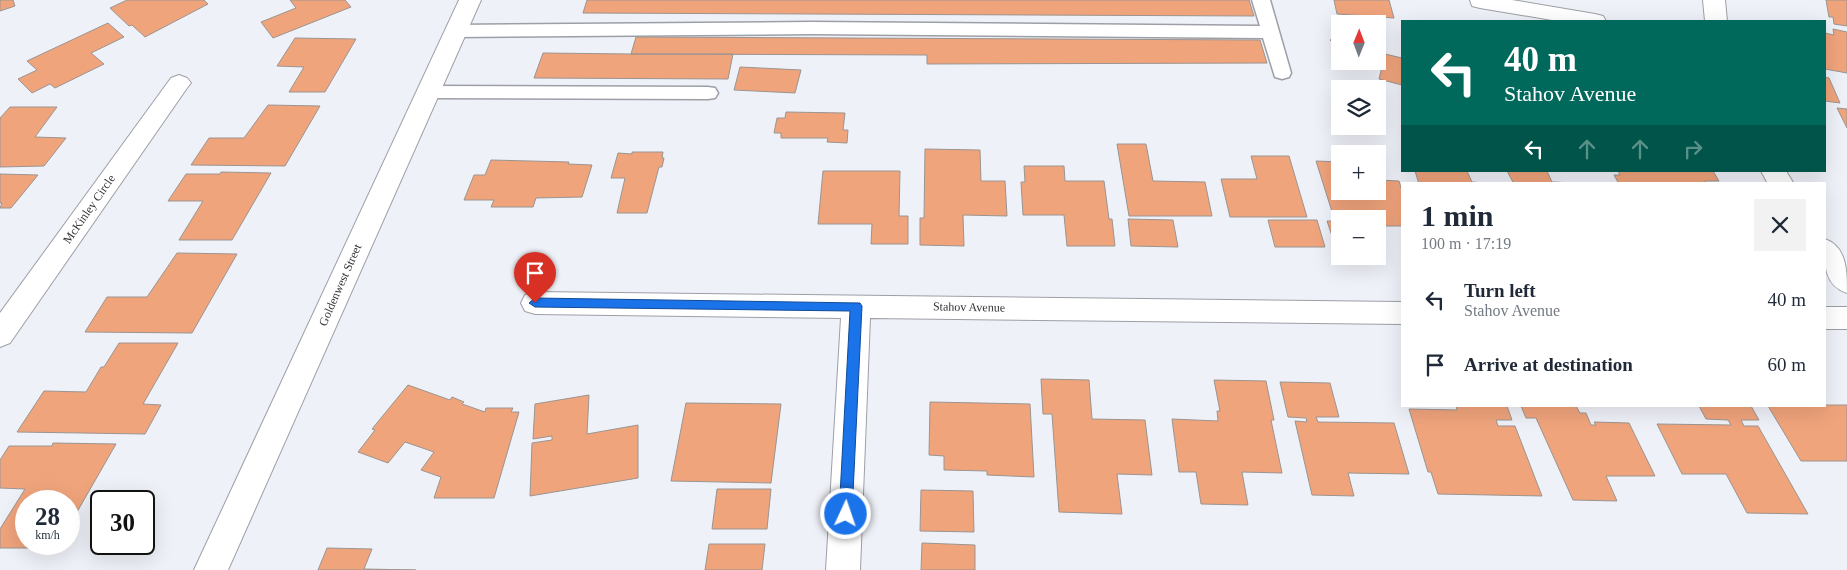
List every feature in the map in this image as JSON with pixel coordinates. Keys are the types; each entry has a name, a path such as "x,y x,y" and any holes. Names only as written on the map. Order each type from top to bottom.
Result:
{"street":[{"name":"Goldenwest Street","path":"211,570 470,0"},
{"path":"1714,0 1716,20"},
{"path":"1480,1 1588,20"},
{"name":"McKinley Circle","path":"0,335 179,83"},
{"path":"1826,250 1847,282"},
{"name":"Stahov Avenue","path":"535,303 1401,313"},
{"path":"843,570 856,306"},
{"path":"1826,318 1847,318"}],"lane":[{"path":"1261,0 1282,73"},
{"path":"456,31 822,28 1270,32"},
{"path":"428,92 708,93"}],"building":[{"path":"0,0 13,0 15,6 0,11"},
{"path":"127,0 204,0 208,4 145,37 132,25 129,26 110,8"},
{"path":"290,0 345,0 351,7 273,38 261,22 296,8"},
{"path":"587,0 1249,0 1254,16 583,13"},
{"path":"1334,0 1389,0 1394,18 1386,17 1386,15 1337,14"},
{"path":"1826,0 1847,0 1847,26 1834,24 1833,17 1829,17"},
{"path":"108,23 124,37 91,53 104,64 55,88 50,84 32,93 18,79 37,70 27,61"},
{"path":"1833,29 1847,32 1847,73 1826,69 1826,33 1834,35"},
{"path":"636,37 1260,40 1267,63 927,64 927,55 631,54"},
{"path":"295,38 356,39 325,92 289,92 304,67 277,66"},
{"path":"543,53 733,54 728,79 534,78"},
{"path":"1386,54 1401,58 1401,85 1379,79 1381,70 1386,70"},
{"path":"740,67 801,70 795,93 734,90"},
{"path":"1826,77 1829,78 1840,103 1826,101"},
{"path":"268,105 320,106 285,166 191,165 209,138 244,138"},
{"path":"10,107 57,107 35,137 66,138 44,166 0,167 0,118"},
{"path":"1837,108 1847,109 1847,128"},
{"path":"786,112 845,113 843,130 848,130 847,143 827,142 828,138 781,138 781,133 774,133 777,118 785,118"},
{"path":"1117,144 1146,144 1153,181 1205,182 1212,216 1129,216"},
{"path":"925,149 980,150 981,181 1005,181 1007,216 963,215 964,246 920,245 920,218 924,218"},
{"path":"632,152 663,152 662,167 659,167 647,213 617,213 625,178 611,178 618,153 632,154"},
{"path":"1251,156 1289,156 1307,217 1230,217 1221,179 1257,179"},
{"path":"491,160 569,162 568,164 592,165 582,197 536,198 533,207 491,207 494,200 464,200 474,175 485,175"},
{"path":"1316,161 1331,162 1331,200 1386,200 1386,180 1399,181 1401,188 1401,226 1386,226 1386,210 1331,210"},
{"path":"1024,166 1064,166 1065,181 1104,181 1109,219 1112,219 1115,246 1067,246 1064,215 1023,215 1021,182 1025,182"},
{"path":"823,171 900,171 899,216 908,216 908,244 871,244 872,224 818,224"},
{"path":"221,172 271,173 232,240 179,240 203,201 168,201 186,174 220,174"},
{"path":"1415,172 1467,172 1472,182 1418,182"},
{"path":"1508,172 1547,172 1552,182 1513,182"},
{"path":"1618,172 1714,172 1719,181 1618,182 1614,175 1620,175"},
{"path":"0,174 38,175 11,208 0,208 2,203 0,203"},
{"path":"1128,219 1173,220 1178,247 1131,246"},
{"path":"1268,220 1317,220 1325,247 1275,247"},
{"path":"1327,221 1331,221 1331,233"},
{"path":"177,253 237,254 192,333 85,332 107,297 147,297"},
{"path":"119,343 178,343 143,404 161,405 145,434 17,432 44,391 86,392 101,367 104,367"},
{"path":"1041,379 1089,380 1092,419 1145,420 1152,475 1117,474 1122,514 1059,512 1052,414 1043,414"},
{"path":"1214,380 1266,381 1274,420 1271,420 1282,473 1242,472 1248,505 1201,504 1196,472 1179,472 1172,419 1218,421 1217,411 1220,411"},
{"path":"1280,382 1330,383 1339,417 1316,417 1318,422 1394,423 1409,474 1348,473 1354,496 1312,495 1295,421 1307,422 1306,418 1288,417"},
{"path":"408,385 450,400 452,397 464,402 462,404 485,412 486,408 513,408 511,412 519,412 494,498 434,498 441,477 421,470 434,452 405,442 388,463 358,452 375,430 372,429"},
{"path":"589,395 587,434 638,425 638,478 530,496 532,443 552,440 552,436 533,439 535,404"},
{"path":"930,402 1030,404 1034,477 987,475 987,471 944,470 944,456 929,455"},
{"path":"686,403 781,404 771,483 671,481"},
{"path":"1826,405 1847,405 1847,461 1801,461 1769,407 1826,407"},
{"path":"1456,407 1507,407 1512,420 1496,420 1498,426 1515,426 1542,496 1438,494 1431,472 1428,472 1409,409 1457,410"},
{"path":"1521,407 1577,407 1580,413 1586,413 1591,425 1596,425 1594,422 1629,423 1655,476 1606,476 1617,501 1573,500 1536,418 1526,418"},
{"path":"1700,407 1752,407 1759,420 1741,420 1744,426 1758,426 1808,514 1747,513 1726,474 1682,474 1657,424 1731,425 1728,420 1706,419"},
{"path":"53,443 116,444 80,507 80,490 0,488 0,460 9,446 52,446"},
{"path":"717,489 771,489 767,529 712,529"},
{"path":"921,490 973,491 974,532 920,531"},
{"path":"15,505 15,548 0,548 0,529"},
{"path":"922,543 975,545 975,570 921,570"},
{"path":"709,544 765,544 762,570 705,570"},
{"path":"327,548 372,549 364,569 416,570 318,570"}],"route":[{"path":"535,303 856,306 846,514"}]}
